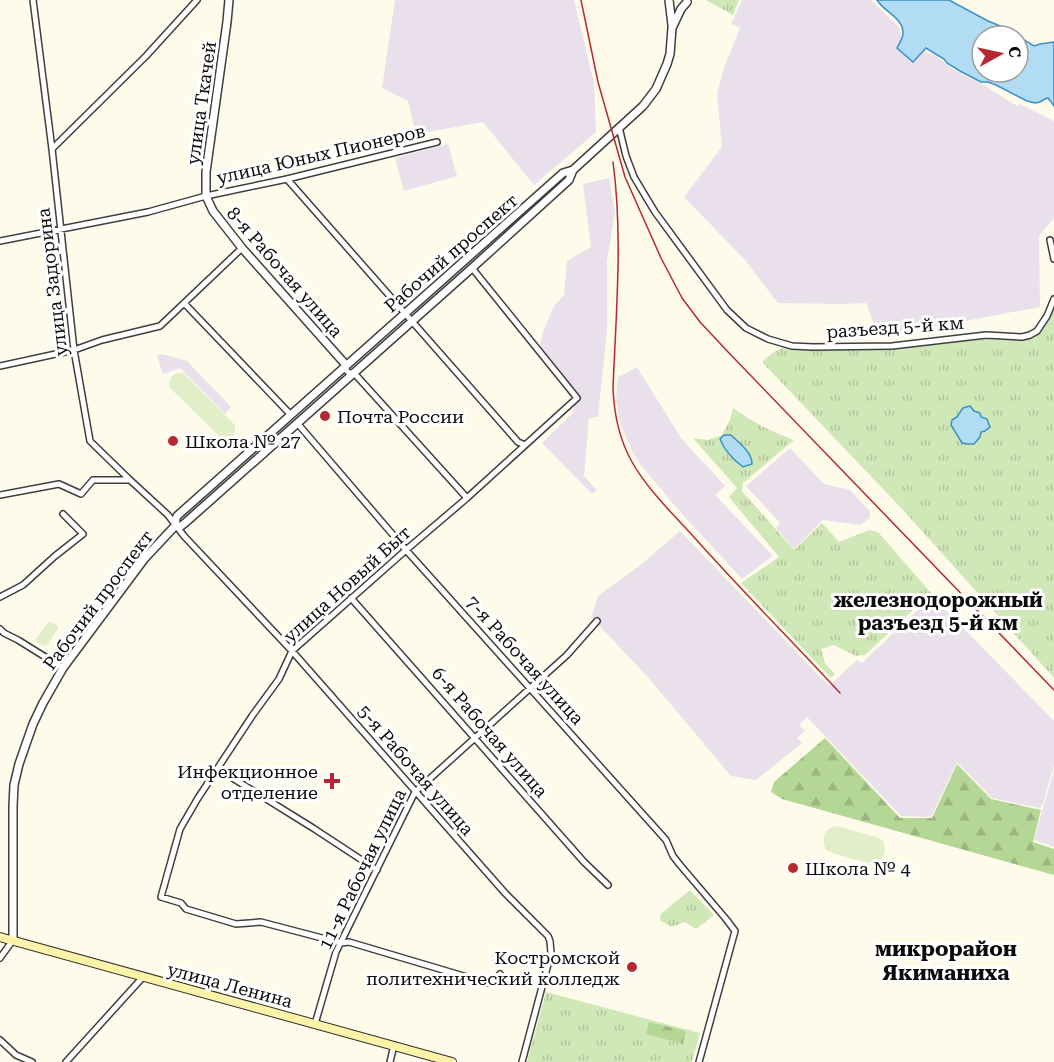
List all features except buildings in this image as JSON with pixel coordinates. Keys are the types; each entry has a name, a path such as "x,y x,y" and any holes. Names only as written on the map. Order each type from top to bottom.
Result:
{"main road":[{"name":"улица Ленина","path":"0,937 452,1062"}],"street":[{"name":"улица Задорина","path":"33,0 74,350 90,441 168,515 175,526"},
{"path":"52,148 146,56 197,0"},
{"name":"улица Ткачей","path":"206,196 206,172 231,0"},
{"path":"672,28 671,0 681,3 689,1"},
{"name":"Рабочий проспект","path":"175,526 184,524 472,268 569,180 573,170 643,106 661,80 670,54 672,28 681,9 689,1"},
{"name":"разъезд 5-й км","path":"619,127 634,177 655,212 727,310 746,328 768,339 792,346 823,347 892,346 986,335 1022,337 1037,331 1054,299"},
{"name":"улица Юных Пионеров","path":"0,241 148,212 206,196 437,142"},
{"name":"Рабочий проспект","path":"13,940 15,782 33,724 63,668 145,558 175,526 177,516 563,173 573,170"},
{"path":"286,179 518,442 525,445"},
{"name":"8-я Рабочая улица","path":"206,196 213,211 242,248 349,363"},
{"path":"1050,240 1054,259"},
{"path":"0,366 74,350 102,340 157,327 242,248"},
{"name":"улица Новый Быт","path":"341,944 261,922 236,924 186,909 181,903 161,897 180,829 252,716 279,679 292,651 467,498 576,398 472,268"},
{"path":"184,303 291,415"},
{"path":"357,361 359,364 356,371 349,373 346,370 349,363 357,361"},
{"path":"356,371 467,498"},
{"name":"7-я Рабочая улица","path":"298,424 406,550 666,840 673,856 735,931 699,1062"},
{"path":"0,495 59,484 81,494 93,480 130,480"},
{"path":"0,597 23,585 83,534 63,514"},
{"name":"5-я Рабочая улица","path":"175,526 292,651 415,792 548,936 551,953 522,1062"},
{"name":"6-я Рабочая улица","path":"351,598 584,862 608,885"},
{"name":"11-я Рабочая улица","path":"315,1024 336,952 415,792 567,655 597,621"},
{"path":"0,629 63,668"},
{"path":"218,769 377,870"},
{"path":"0,958 13,940"},
{"path":"341,944 349,942 487,983 495,980 500,974"},
{"path":"66,1062 143,977"},
{"path":"0,1040 16,1055 32,1062"},
{"path":"390,1062 394,1045"}],"shaded area":[{"path":"395,0 574,0 594,83 596,132 534,185 483,122 416,134 408,101 382,88"},
{"path":"742,0 871,0 898,26 902,36 970,78 970,84 982,84 1017,106 1019,104 1054,121 1054,218 1039,236 1040,307 879,337 866,303 778,303 745,260 684,197 722,147 717,93 740,28 731,24"},
{"path":"448,144 457,176 404,191 395,158"},
{"path":"609,178 615,212 607,261 607,330 598,417 589,418 584,476 597,490 592,494 542,443 573,413 576,392 540,346 544,329 554,306 564,295 567,261 591,247 583,184"},
{"path":"162,354 187,361 231,407 225,414 180,368 163,374 157,356"},
{"path":"637,367 681,438 725,486 715,495 773,556 742,579 674,505 632,451 620,423 616,400 618,377"},
{"path":"790,448 824,484 850,490 870,511 870,518 860,525 823,520 794,549 776,528 780,523 746,486"},
{"path":"680,531 829,686 857,660 862,663 932,596 1054,721 1054,766 1040,808 992,798 957,762 931,817 901,816 807,717 799,725 805,731 797,738 802,743 756,780 731,776 647,676 591,617 598,596 643,563"},
{"path":"1054,770 1054,847 1034,840"}],"green space":[{"path":"706,0 739,0 733,15"},
{"path":"529,209 531,211 416,313 413,310"},
{"path":"1054,305 1054,678 903,510 762,362 783,347 864,350 1036,335"},
{"path":"183,373 235,425 232,437 224,441 170,388 169,381 173,375"},
{"path":"733,408 762,426 794,440 743,483 742,491 794,550 822,523 839,542 869,530 878,532 931,593 865,655 856,656 834,645 821,649 825,663 835,674 831,678 741,583 779,557 729,497 737,488 693,438 708,440 722,435"},
{"path":"288,422 290,425 185,518 183,515"},
{"path":"49,621 58,628 47,645 43,646 36,639"},
{"path":"825,738 900,818 932,818 957,764 991,799 1041,810 1033,842 1054,849 1054,875 782,799 771,792 774,782"},
{"path":"837,826 879,838 885,846 883,857 878,862 869,863 826,850 824,841 826,831"},
{"path":"690,890 714,915 696,929 685,922 671,927 660,920 661,914"},
{"path":"546,992 700,1033 692,1062 527,1062"},
{"path":"649,1022 686,1031 683,1044 646,1034"}],"water":[{"path":"877,0 949,0 995,24 970,24 970,76 926,48 913,62 897,48 903,36 900,24"},
{"path":"1054,42 1054,106 1048,98 1035,103 1027,101 993,84 1030,84 1030,44 1034,46"},
{"path":"970,406 974,411 980,413 981,417 987,419 990,427 981,432 974,444 962,443 951,425 952,420 963,408"},
{"path":"724,435 731,435 741,445 750,456 752,464 743,467 733,458 720,439"}],"railway":[{"path":"581,0 598,82 625,177 661,258 682,298 700,322 729,353 1054,690"},
{"path":"613,162 618,218 613,388 616,417 624,444 638,472 661,501 840,693"}],"place":[{"name":"Почта России","path":"325,416"},
{"name":"Школа № 27","path":"173,441"},
{"name":"Инфекционное отделение","path":"332,781"},
{"name":"Школа № 4","path":"793,868"},
{"name":"Костромской политехнический колледж","path":"632,967"}],"district":[{"name":"железнодорожный разъезд 5-й км","path":"938,612"},
{"name":"микрорайон Якиманиха","path":"946,961"}]}
